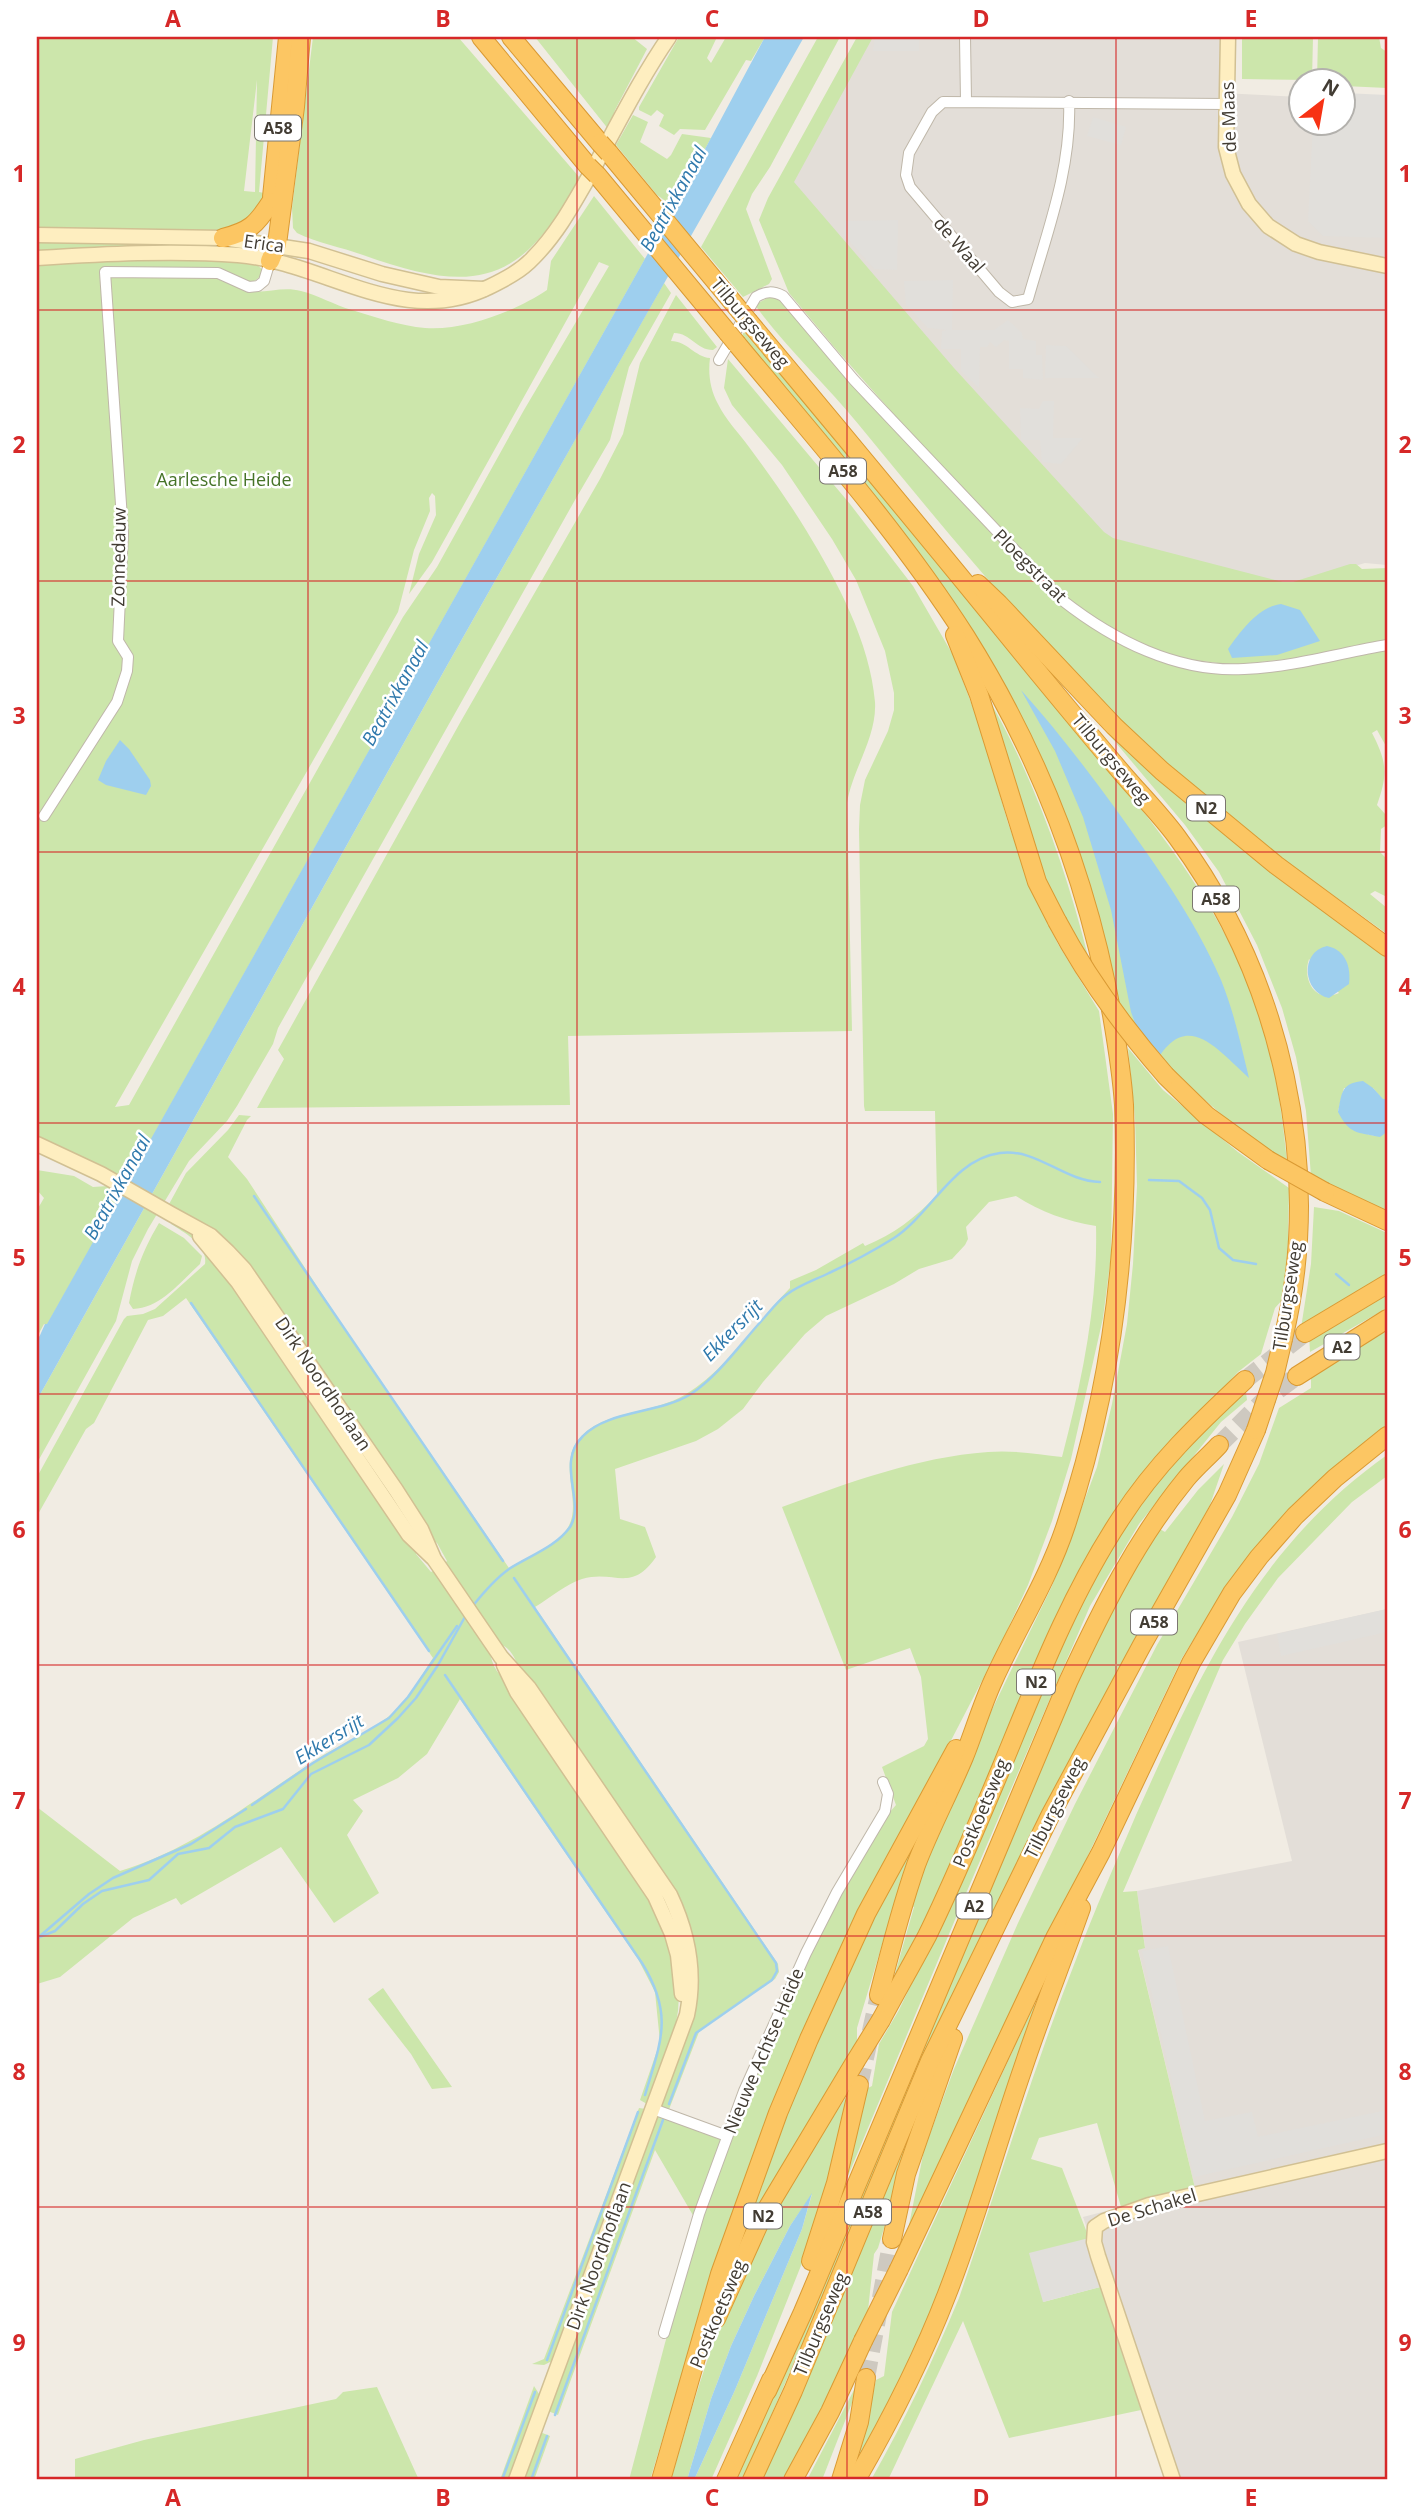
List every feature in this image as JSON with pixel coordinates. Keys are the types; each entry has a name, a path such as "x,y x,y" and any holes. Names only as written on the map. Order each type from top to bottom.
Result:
{"highway":[{"name":"A58","path":"272,250 271,202 288,37"},
{"name":"A58","path":"272,250 295,107 301,37"},
{"name":"Tilburgseweg","path":"481,37 869,502 943,603 998,691 1044,783 1083,890 1105,975 1124,1102 1124,1189 1114,1320 1100,1401 1065,1527 1044,1581 993,1682 964,1758 918,1861 895,1929 879,1995"},
{"name":"Tilburgseweg","path":"511,37 1175,834 1206,881 1242,947 1263,999 1290,1098 1296,1144 1298,1239 1291,1298 1269,1393 1256,1430 1227,1495 1051,1814 930,2061 836,2289 752,2480"},
{"path":"223,237 244,233 252,228 271,202"},
{"name":"N2","path":"932,542 999,604 1114,726 1162,771 1276,865 1387,947"},
{"name":"A58","path":"943,603 979,695 1037,882 1077,958 1100,994 1138,1045 1206,1115 1268,1160 1325,1192 1387,1221"},
{"path":"1306,1333 1387,1284"},
{"name":"A2","path":"1297,1376 1387,1319"},
{"name":"Postkoetsweg","path":"690,2380 762,2217 881,2020 932,1924 1073,1598 1122,1516 1164,1460 1245,1380"},
{"path":"793,2480 830,2412 1055,1938 1101,1852 1191,1663 1232,1593 1259,1557 1335,1478 1387,1436"},
{"name":"Postkoetsweg","path":"767,2391 1101,1610 1147,1531 1187,1478 1219,1444"},
{"name":"A58","path":"690,2380 739,2217 809,2039 866,1914 993,1682"},
{"path":"856,2480 927,2343 947,2294 1023,2067 1101,1852"},
{"path":"892,2239 906,2174 930,2099 987,1946"},
{"name":"Tilburgseweg","path":"726,2480 767,2391 832,2196 859,2085"},
{"path":"841,2480 859,2422 866,2378"},
{"name":"N2","path":"661,2480 690,2380"}],"street":[{"path":"965,37 966,101"},
{"name":"de Maas","path":"1228,37 1226,147 1233,174 1249,204 1268,226 1296,244 1387,266"},
{"name":"Erica","path":"37,235 223,237 272,250 301,268 387,297 413,302 456,300 478,293 513,275 530,262 556,231 664,41"},
{"name":"de Waal","path":"1069,101 1070,134 1066,159 1028,299 1012,302 999,292 910,187 906,175 909,153 932,112 943,102 966,101 1069,101 1227,103"},
{"name":"Erica","path":"105,272 211,272 225,275 239,284 258,286 267,275 272,250"},
{"name":"Erica","path":"37,258 241,255 272,250 309,251 382,274 439,287 486,289"},
{"name":"Zonnedauw","path":"44,816 117,702 127,671 128,657 117,641 122,533 105,272"},
{"name":"Ploegstraat","path":"719,360 757,297 772,292 783,296 854,380 928,461 1062,600 1098,628 1136,647 1162,657 1241,670 1297,663 1387,645"},
{"name":"Dirk Noordhoflaan","path":"37,1144 101,1174 193,1227 237,1282 410,1535 443,1572 497,1652 517,1692 655,1896 673,1934 680,1965 680,2031 516,2480"},
{"name":"Dirk Noordhoflaan","path":"37,1157 56,1155"},
{"name":"Nieuwe Achtse Heide","path":"664,2333 699,2214 754,2066 837,1892 885,1811 888,1794 883,1782"},
{"path":"653,2109 727,2136"},
{"name":"De Schakel","path":"1173,2480 1098,2256 1094,2242 1095,2227 1104,2221 1149,2205 1387,2151"}],"shaded area":[{"path":"871,37 1220,37 1222,93 1288,96 1288,136 1358,136 1358,115 1387,101 1387,565 1365,563 1286,586 1111,550 787,181"},
{"path":"875,37 919,37 919,51 873,51"},
{"path":"1358,94 1387,95 1387,238 1323,236 1308,221 1312,136 1358,136"},
{"path":"1093,117 1126,127 1121,145 1087,136"},
{"path":"898,220 897,270 874,269 844,235 845,221"},
{"path":"953,280 952,330 994,330 1008,320 1022,333 1023,339 1036,341 1036,355 1042,355 1043,380 1023,378 1023,369 1009,369 1009,341 1004,340 996,347 990,342 987,347 980,347 979,388 961,371 961,349 941,349 942,331 948,330 928,328 906,305 904,281"},
{"path":"1046,345 1066,346 1099,378 1045,378"},
{"path":"1043,401 1054,401 1053,438 1083,438 1061,464 1042,462 1040,440 1021,440 1020,408 1039,409"},
{"path":"1387,1609 1387,2480 1175,2480 1083,2217 1195,2188 1138,1949 1145,1947 1137,1891 1292,1861 1238,1642"},
{"path":"1387,1609 1387,1632 1281,1656 1277,1634"},
{"path":"1168,1946 1205,2121 1252,2112 1258,2137 1387,2110 1387,2134 1194,2177 1142,1951"},
{"path":"1089,2238 1104,2286 1043,2302 1029,2253"}],"green space":[{"name":"Aarlesche Heide","path":"37,37 273,37 259,192 264,193 262,202 241,226 238,261 256,264 263,270 248,291 301,291 352,310 416,327 440,328 473,323 505,312 547,290 551,261 594,196 645,259 47,1325 44,1324 37,1342 37,1210 44,1198 37,1190 37,1170 74,1176 93,1187 108,1186 104,1169 95,1163 37,1141","holes":["257,81 255,192 244,191","599,262 609,266 524,410 437,567 403,617 129,1105 115,1107 398,612 414,550 430,511 429,498 432,493 435,496 436,515 419,554 409,594 432,562"]},
{"path":"313,37 458,37 580,178 558,214 537,241 515,260 491,272 465,277 436,275 402,268 297,233 293,228 292,208"},
{"path":"535,37 632,37 647,49 615,110 609,130"},
{"path":"679,37 717,37 707,58 711,63 726,37 765,37 751,61 746,60 705,130 680,129 674,135 659,126 664,115 657,110 651,116 639,110 639,107"},
{"path":"818,37 840,37 746,209 772,279 769,284 743,297 701,247"},
{"path":"857,37 873,37 794,182 954,368 1104,532 1113,538 1283,582 1293,582 1350,564 1356,564 1362,569 1387,568 1387,640 1296,658 1234,665 1164,653 1120,636 1064,598 930,455 835,348 789,293 759,220 768,198"},
{"path":"1242,37 1313,37 1312,66 1288,66 1288,80 1242,79"},
{"path":"1318,37 1379,37 1381,48 1387,52 1387,88 1358,87 1358,66 1317,66"},
{"path":"633,115 648,122 640,142 667,159 682,134 711,138 674,207 657,195 616,145"},
{"path":"664,283 671,293 629,367 610,440 278,1028 273,1044 237,1106 227,1121 189,1161 148,1229 132,1261 116,1321 37,1463 37,1400"},
{"path":"676,295 717,347 713,350 707,349 674,333 671,341 710,358 710,381 718,404 786,499 829,570 859,635 872,679 875,715 847,803 852,1031 568,1036 570,1105 257,1108 284,1059 278,1050 461,721 600,479 623,434 640,363"},
{"path":"769,297 777,297 786,305 1080,619 1116,642 1161,660 1219,671 1387,648 1387,748 1377,730 1372,733 1381,752 1384,768 1383,785 1377,805 1386,815 1387,825 1381,829 1380,852 1387,859 1387,897 1375,891 1370,894 1387,908 1387,934 1193,789 1096,698 992,584 846,410 767,321 755,305"},
{"path":"744,332 1074,725 1141,808 1200,891 1232,949 1258,1012 1277,1086 1287,1162 1248,1137 1179,1078 1118,1002 1102,929 1080,859 1043,761 1005,689 741,337"},
{"path":"728,359 850,504 913,586 953,655 981,729 1008,823 1033,893 1058,944 1099,1011 1113,1114 1111,1256 1103,1318 1071,1459 1028,1585 999,1648 862,1912 786,2072 761,2134 754,2163 690,2348 650,2480 629,2480 702,2216 746,2092 840,1894 896,1805 882,1767 924,1746 928,1739 921,1677 910,1648 846,1670 782,1507 883,1472 935,1459 997,1452 1062,1457 1087,1342 1094,1284 1096,1226 1054,1215 1016,1196 989,1202 966,1227 968,1239 952,1259 919,1269 894,1284 826,1316 805,1334 743,1409 718,1429 696,1441 615,1469 620,1519 645,1527 656,1557 638,1575 630,1578 582,1579 535,1607 778,1964 779,1972 775,1979 699,2032 668,2112 660,2106 682,2045 687,1930 519,1671 512,1655 507,1648 500,1645 489,1648 492,1662 507,1680 663,1917 679,1995 678,2011 675,2028 647,2104 640,2100 660,2042 655,1992 638,1959 460,1699 427,1754 398,1778 353,1800 363,1811 347,1835 379,1893 334,1923 281,1847 181,1905 176,1898 133,1918 60,1977 37,1984 37,1807 120,1871 147,1862 197,1837 387,1718 411,1692 433,1658 186,1298 163,1316 148,1320 94,1423 86,1429 37,1516 37,1477 124,1319 155,1309 205,1264 205,1257 199,1245 171,1224 172,1221 191,1234 215,1257 416,1546 416,1554 431,1572 440,1576 447,1571 447,1561 437,1543 429,1538 247,1269 168,1206 186,1173 239,1115 251,1116 228,1157 247,1179 339,1320 509,1568 552,1544 570,1524 573,1512 570,1475 572,1450 589,1430 615,1417 659,1405 686,1394 714,1373 727,1359 790,1288 790,1281 816,1270 863,1243 865,1246 895,1231 937,1195 935,1111 865,1111 864,1106 860,805 865,780 888,731 894,710 894,693 885,651 856,580 832,539 782,465 732,405 724,388"},
{"path":"980,684 1015,749 1045,818 1069,888 1089,960 1049,894"},
{"path":"1069,687 1215,825 1302,896 1387,957 1387,1099 1383,1100 1373,1088 1344,1088 1338,1111 1367,1134 1380,1135 1387,1132 1387,1212 1351,1198 1311,1176 1306,1111 1296,1057 1282,1008 1257,945 1219,872 1185,825","holes":["1309,959 1339,993 1323,995 1312,988 1307,975"]},
{"path":"1128,1048 1163,1090 1238,1152 1289,1188 1283,1299 1275,1308 1261,1354 1238,1372 1183,1433 1158,1455 1116,1509 948,1879 889,1995 914,1907 907,1904 971,1753 1052,1586 1097,1467 1127,1324 1133,1264 1137,1186 1135,1118"},
{"path":"1314,1207 1339,1211 1387,1233 1387,1279 1301,1328 1311,1264"},
{"path":"159,1223 184,1238 202,1256 200,1264 161,1299 133,1309 129,1303 137,1271"},
{"path":"1387,1291 1387,1308 1310,1352 1309,1334"},
{"path":"1387,1329 1387,1426 1329,1472 1225,1589 1182,1658 907,2235 924,2150 954,2069 1018,1923 1075,1804 1157,1645 1232,1517 1259,1464 1279,1408 1311,1388 1311,1376"},
{"path":"1245,1385 1247,1400 1221,1422 1139,1524 1090,1606 830,2219 864,2090 872,2086 879,2044 899,2010 958,1886 1078,1601 1126,1519 1169,1462"},
{"path":"1387,1455 1387,1476 1352,1502 1278,1578 1223,1660 1123,1892 1137,1891 1145,1948 1138,1950 1195,2188 1121,2207 1097,2123 1039,2138 1031,2159 1062,2168 1089,2238 1043,2302 1104,2286 1141,2410 1009,2438 963,2321 888,2480 871,2480 918,2391 959,2298 1031,2084 1084,1939 1136,1815 1184,1713 1236,1617 1267,1572 1302,1530 1341,1491"},
{"path":"1224,1464 1210,1505 1053,1792 971,1956 743,2480 735,2480 1106,1613 1158,1528 1165,1532 1198,1490"},
{"path":"938,1791 887,1928 857,2028 857,2045 722,2284 748,2208 844,1976"},
{"path":"383,1988 452,2087 432,2089 411,2054 368,1999"},
{"path":"1034,2005 1037,2007 972,2207 921,2338 857,2464 876,2380 884,2376 892,2312"},
{"path":"850,2091 814,2233 757,2376 711,2480 694,2480 802,2229 812,2194 790,2226 731,2346 711,2399 687,2480 671,2480 708,2358 736,2287 789,2187"},
{"path":"639,2108 646,2109 552,2361 544,2365 532,2364 544,2359"},
{"path":"920,2110 874,2254 867,2320 784,2480 760,2480"},
{"path":"656,2115 719,2136 723,2140 694,2217 655,2150 558,2415 548,2411"},
{"path":"534,2386 541,2397 512,2480 500,2480"},
{"path":"856,2386 822,2480 807,2480"},
{"path":"377,2387 419,2480 75,2480 75,2459 144,2440 336,2399 343,2392"},
{"path":"540,2432 550,2436 534,2480 522,2480"}],"water":[{"path":"765,37 804,37 449,662 37,1400 37,1342 45,1324 674,207"},
{"path":"1281,604 1300,610 1320,641 1277,655 1232,658 1228,649 1244,628 1265,610"},
{"path":"1021,690 1104,793 1159,870 1199,934 1226,992 1249,1078 1211,1044 1188,1036 1176,1039 1164,1050 1152,1069 1131,1012 1111,910 1083,817 1055,751"},
{"path":"120,740 150,780 151,786 146,795 106,785 98,780 106,761"},
{"path":"1327,946 1343,955 1349,978 1349,984 1329,998 1314,989 1308,972 1312,956"},
{"path":"1363,1081 1383,1099 1387,1099 1387,1132 1380,1137 1350,1129 1338,1112 1346,1087"},
{"path":"812,2193 802,2229 735,2390 694,2480 687,2480 711,2399 731,2346 790,2226"}],"waterway":[{"name":"Ekkersrijt","path":"472,1607 504,1573 550,1546 570,1527 575,1506 571,1458 583,1436 606,1421 664,1405 691,1394 721,1368 783,1297 894,1238 969,1165 983,1157 1013,1153 1026,1155 1074,1176 1100,1182"},
{"name":"Ekkersrijt","path":"1149,1180 1179,1181 1202,1198 1210,1210 1219,1248 1233,1260 1256,1264"},
{"path":"254,1196 503,1561"},
{"name":"Ekkersrijt","path":"1336,1274 1349,1285"},
{"path":"191,1303 429,1651"},
{"path":"514,1578 776,1963 777,1971 772,1980 696,2033 669,2104"},
{"name":"Ekkersrijt","path":"37,1938 55,1931 83,1904 102,1891 149,1880 178,1854 209,1848 235,1827 283,1809 311,1774 369,1745 416,1698 466,1615"},
{"name":"Ekkersrijt","path":"252,1805 313,1763 389,1718 408,1697 457,1626"},
{"path":"445,1675 652,1981 658,1998 662,2028 645,2095"},
{"name":"Ekkersrijt","path":"40,1936 89,1894 113,1878 191,1844 246,1809"},
{"path":"547,2360 638,2112"},
{"path":"555,2415 663,2120"},
{"path":"502,2480 535,2392"},
{"path":"531,2480 547,2436"}],"tunnel":[{"path":"1245,1380 1305,1333"},
{"path":"1219,1445 1263,1401 1297,1376"},
{"path":"859,2085 879,1995"},
{"path":"866,2378 892,2239"}],"water label":[{"name":"Beatrixkanaal","path":"673,199"},
{"name":"Beatrixkanaal","path":"395,693"},
{"name":"Beatrixkanaal","path":"117,1187"}]}
